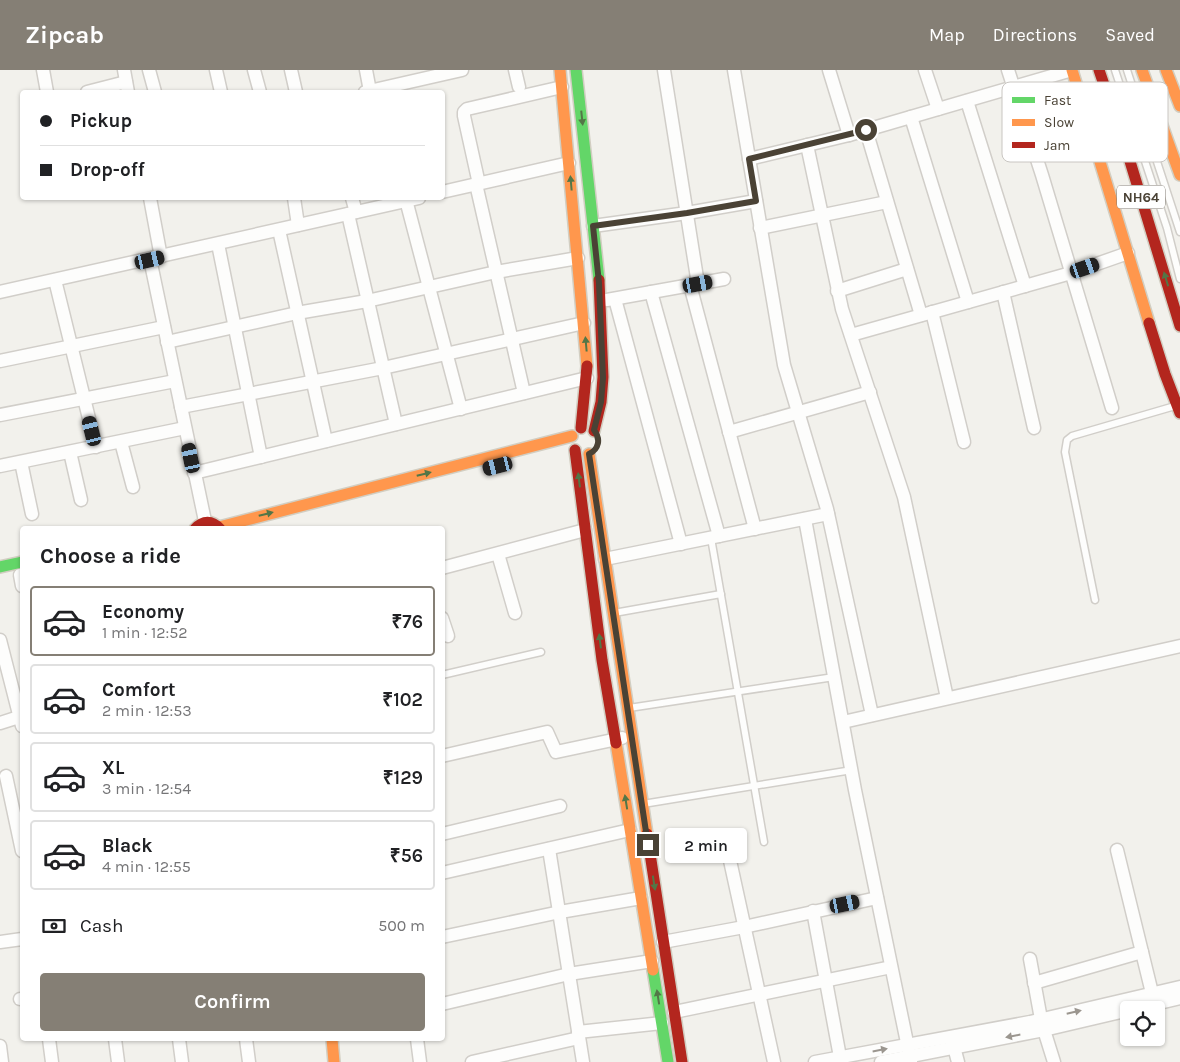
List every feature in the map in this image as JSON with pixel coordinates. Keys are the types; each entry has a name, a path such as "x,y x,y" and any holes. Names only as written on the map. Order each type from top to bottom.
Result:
{"main road":[{"path":"560,70 584,323 587,378 581,428"},
{"path":"576,70 600,302 603,384 594,430"},
{"path":"1072,70 1076,82"},
{"name":"NH64","path":"1099,70 1103,82"},
{"path":"1142,70 1146,82"},
{"path":"1166,70 1180,105"},
{"path":"1168,142 1180,175"},
{"path":"1100,162 1165,374 1179,410"},
{"name":"NH64","path":"1130,162 1180,326"},
{"path":"668,1062 602,660 573,444 577,430 586,427 594,430 597,434 595,448 605,559 682,1062"},
{"path":"573,444 583,455 595,448"},
{"path":"228,526 573,444"},
{"path":"267,526 573,444"},
{"path":"199,525 214,522 218,526"},
{"path":"0,567 20,573"},
{"path":"7,578 20,575"},
{"path":"332,1041 334,1062"}],"street":[{"path":"43,70 47,90"},
{"path":"149,70 154,90"},
{"path":"216,70 221,90"},
{"path":"254,70 259,90"},
{"path":"291,70 296,90"},
{"path":"366,70 368,90"},
{"path":"376,90 443,72 462,70"},
{"path":"515,70 519,87"},
{"path":"664,70 687,213 694,284 729,432 755,529"},
{"path":"734,70 784,365 828,514 872,715"},
{"path":"828,70 849,135"},
{"path":"925,70 938,109"},
{"path":"1008,70 1012,82"},
{"path":"1031,82 1072,70"},
{"path":"95,90 126,82"},
{"path":"524,393 477,184 464,112 467,109 562,87"},
{"path":"749,159 849,135 1002,91"},
{"path":"967,101 1024,286"},
{"path":"911,117 968,302"},
{"path":"866,130 907,269 927,314 964,442"},
{"path":"807,145 838,290 904,497 947,698"},
{"path":"1037,162 1112,408"},
{"path":"445,191 569,163"},
{"path":"150,200 164,327 194,473 199,525"},
{"path":"294,200 298,225"},
{"path":"352,200 352,213 368,301 396,424"},
{"path":"0,292 405,200"},
{"path":"413,200 429,287 460,409"},
{"path":"593,226 756,201"},
{"path":"760,228 887,202"},
{"path":"279,230 326,441"},
{"path":"218,244 261,457"},
{"path":"851,335 1071,273 1128,253"},
{"path":"167,342 298,313 368,301 496,272 578,258"},
{"path":"838,290 907,269"},
{"path":"600,302 724,279"},
{"path":"55,280 96,447"},
{"path":"651,292 715,537"},
{"path":"1003,292 1034,428"},
{"path":"615,299 680,544"},
{"path":"181,407 383,368 584,323"},
{"path":"0,361 164,327"},
{"path":"194,473 587,378"},
{"path":"0,415 175,381"},
{"path":"729,432 870,392"},
{"path":"0,466 185,428"},
{"path":"122,442 133,487"},
{"path":"70,452 81,500"},
{"path":"21,462 32,514"},
{"path":"605,559 828,514"},
{"path":"805,518 852,770 909,1054"},
{"path":"445,567 585,530"},
{"path":"498,554 515,613"},
{"path":"445,627 448,636"},
{"path":"0,640 20,713"},
{"path":"843,722 1180,646"},
{"path":"0,723 20,720"},
{"path":"445,755 547,732 556,752 632,736"},
{"path":"6,776 20,841"},
{"path":"445,833 560,806"},
{"path":"445,871 630,830"},
{"path":"549,849 583,1062"},
{"path":"1117,850 1152,993"},
{"path":"728,856 774,1062"},
{"path":"445,936 560,912 642,898"},
{"path":"663,942 744,927 877,898"},
{"path":"813,912 840,1057"},
{"path":"0,942 20,939"},
{"path":"1034,983 1142,952"},
{"path":"1030,959 1043,1024 1054,1062"},
{"path":"445,1003 569,974 652,961"},
{"path":"674,1012 891,967"},
{"path":"815,1062 840,1057 909,1054 954,1048 1152,993 1180,987"},
{"path":"881,1062 1043,1024 1180,998"},
{"path":"472,1062 579,1035 662,1022"},
{"path":"49,1041 52,1062"},
{"path":"115,1041 118,1062"},
{"path":"179,1041 182,1062"},
{"path":"246,1041 249,1062"},
{"path":"416,1041 420,1062"},
{"path":"0,1046 2,1062"},
{"path":"954,1048 958,1062"}],"lane":[{"path":"1115,70 1119,82"},
{"path":"1127,70 1131,82"},
{"path":"1145,162 1167,228 1180,279"},
{"path":"1157,162 1180,232"},
{"path":"1095,600 1065,452 1067,440 1072,436 1179,410"},
{"path":"715,537 721,594 764,842"},
{"path":"613,613 721,594"},
{"path":"445,674 542,652"},
{"path":"627,708 834,677"},
{"path":"642,805 852,770"}],"traffic: fast":[{"path":"576,70 599,280"},
{"path":"0,567 20,562"},
{"path":"653,970 668,1062"}],"traffic: slow":[{"path":"560,70 587,366"},
{"path":"1072,70 1076,82"},
{"path":"1142,70 1146,82"},
{"path":"1166,70 1180,106"},
{"path":"1168,142 1180,175"},
{"path":"1100,162 1149,323"},
{"path":"223,526 572,436"},
{"path":"589,454 647,834"},
{"path":"616,743 653,970"},
{"path":"332,1041 334,1062"}],"traffic: jam":[{"path":"1099,70 1103,82"},
{"path":"1130,162 1180,326"},
{"path":"594,431 601,402 603,377 599,280"},
{"path":"1149,323 1180,413"},
{"path":"581,428 587,366"},
{"path":"575,450 602,660 616,743"},
{"path":"199,526 208,522 216,526"},
{"path":"647,834 682,1062"}],"route":[{"path":"648,845 589,454 595,450 599,443 594,430 603,390 599,283 593,226 756,201 749,159 866,130"}]}
